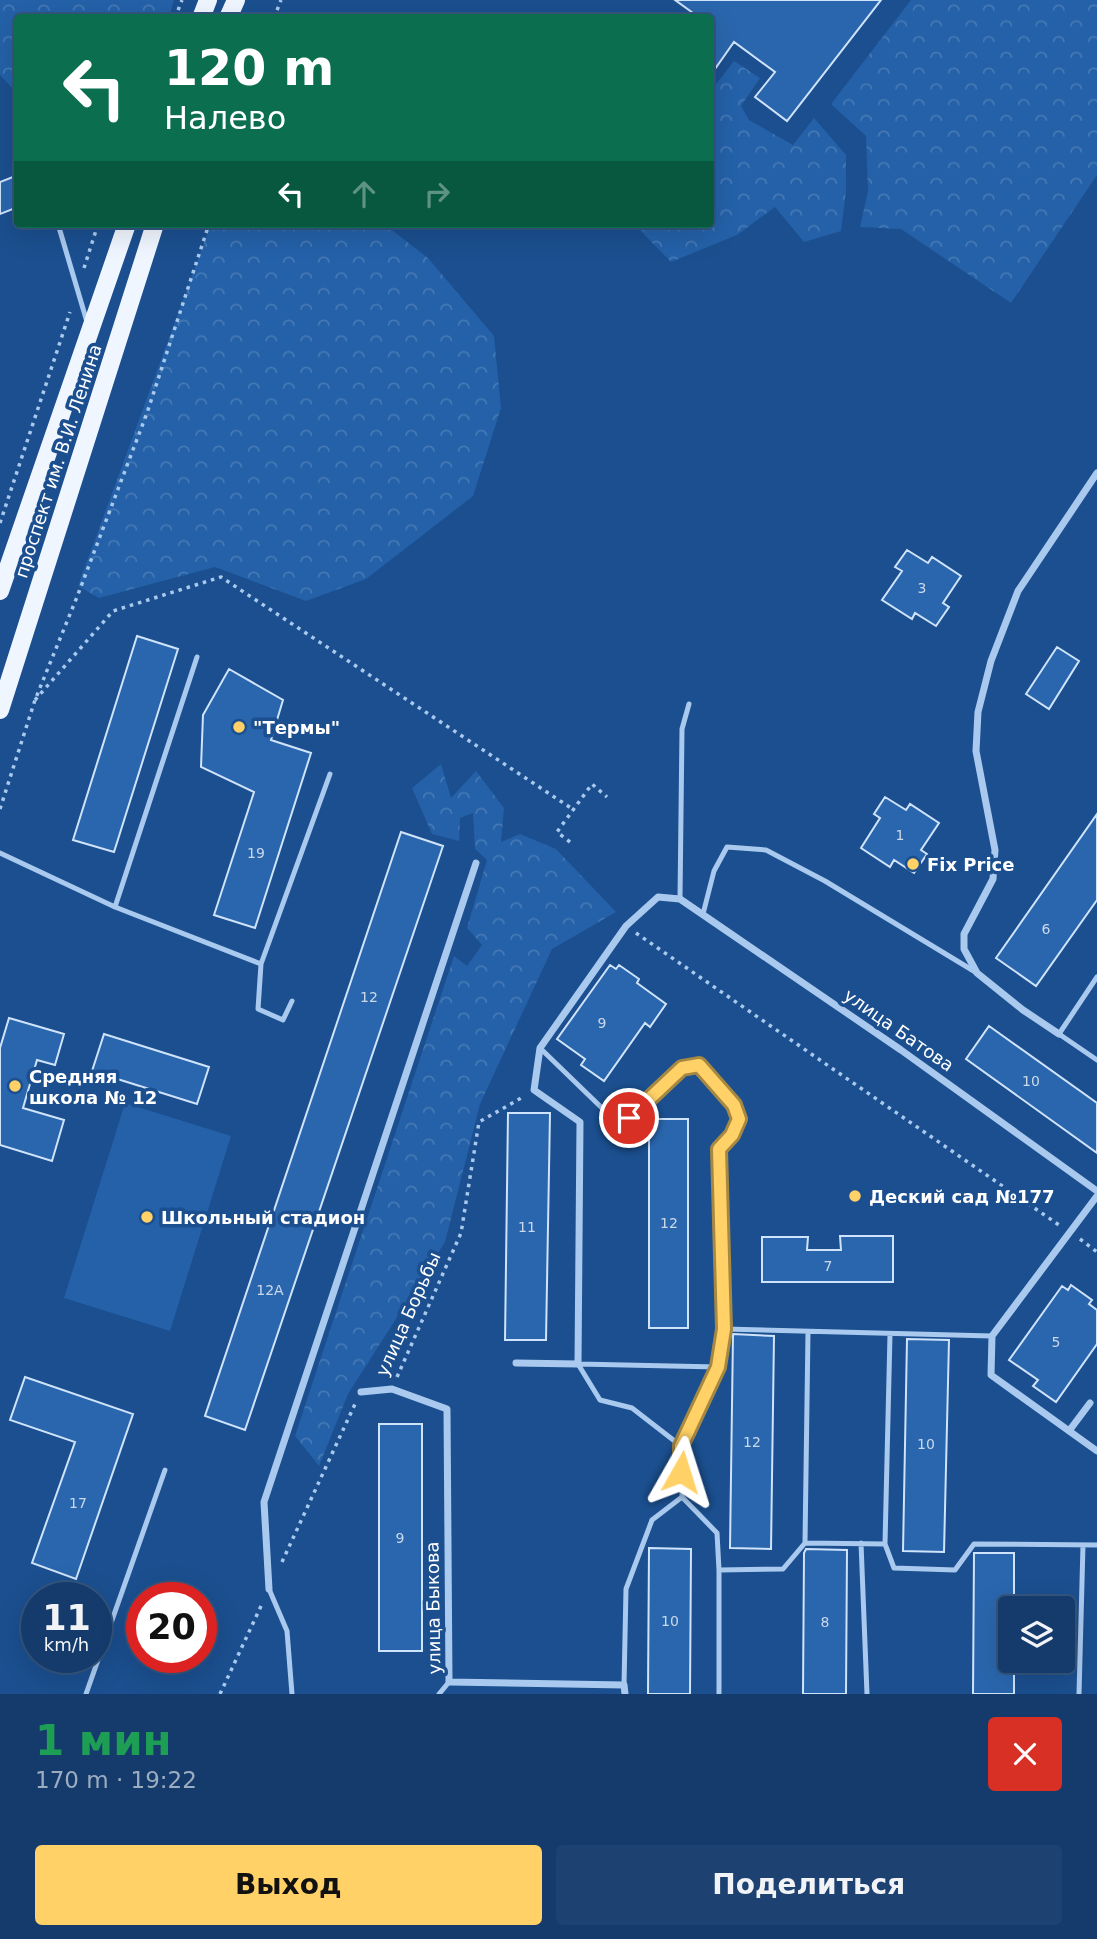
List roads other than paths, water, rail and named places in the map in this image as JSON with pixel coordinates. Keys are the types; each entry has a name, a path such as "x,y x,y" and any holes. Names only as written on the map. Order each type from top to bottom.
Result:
{"main road":[{"name":"проспект им. В.И. Ленина","path":"0,591 126,228"},
{"name":"проспект им. В.И. Ленина","path":"0,710 155,228"}],"street":[{"path":"1059,1034 977,972 964,949 964,933 993,879 995,850 976,751 978,712 991,661 1018,591 1097,473"},
{"path":"269,1589 264,1502 476,863"},
{"path":"516,1363 578,1364 580,1122 534,1090 540,1048 626,926 658,897 680,899"},
{"name":"улица Батова","path":"680,899 901,1050 1097,1193"},
{"path":"1097,1193 992,1336 991,1375 1097,1451"},
{"name":"улица Борьбы","path":"361,1392 392,1389"},
{"name":"улица Быкова","path":"392,1389 447,1409 449,1682 624,1685"},
{"path":"1069,1432 1090,1403"},
{"path":"624,1685 625,1694"}],"lane":[{"path":"59,228 90,331"},
{"path":"115,907 197,657"},
{"path":"680,899 682,729 689,704"},
{"path":"292,1001 283,1020 258,1009 261,964 330,774"},
{"path":"703,914 714,871 727,847 766,850 825,881 977,972"},
{"path":"0,853 115,907 261,964"},
{"path":"1097,977 1059,1034 1097,1060"},
{"path":"540,1048 604,1110 615,1117 629,1118 682,1068 699,1065 734,1105 739,1119 732,1135 719,1149 724,1329 718,1367 681,1446 682,1497 717,1533 719,1694"},
{"path":"724,1329 992,1336"},
{"path":"719,1570 783,1569 805,1543 808,1332"},
{"path":"890,1334 885,1544 894,1568 955,1570 974,1544 1097,1545"},
{"path":"578,1364 718,1367"},
{"path":"578,1364 600,1400 632,1408 681,1446"},
{"path":"86,1694 165,1470"},
{"path":"624,1685 626,1588 652,1520 682,1497"},
{"path":"805,1543 885,1544"},
{"path":"861,1544 867,1694"},
{"path":"1079,1694 1083,1545"},
{"path":"269,1589 287,1630 292,1694"},
{"path":"439,1694 449,1682"}],"place":[{"name":"\"Термы\"","path":"239,727"},
{"name":"Fix Price","path":"913,864"},
{"name":"Средняя школа № 12","path":"15,1086"},
{"name":"Деский сад №177","path":"855,1196"},
{"name":"Школьный стадион","path":"147,1217"}]}
